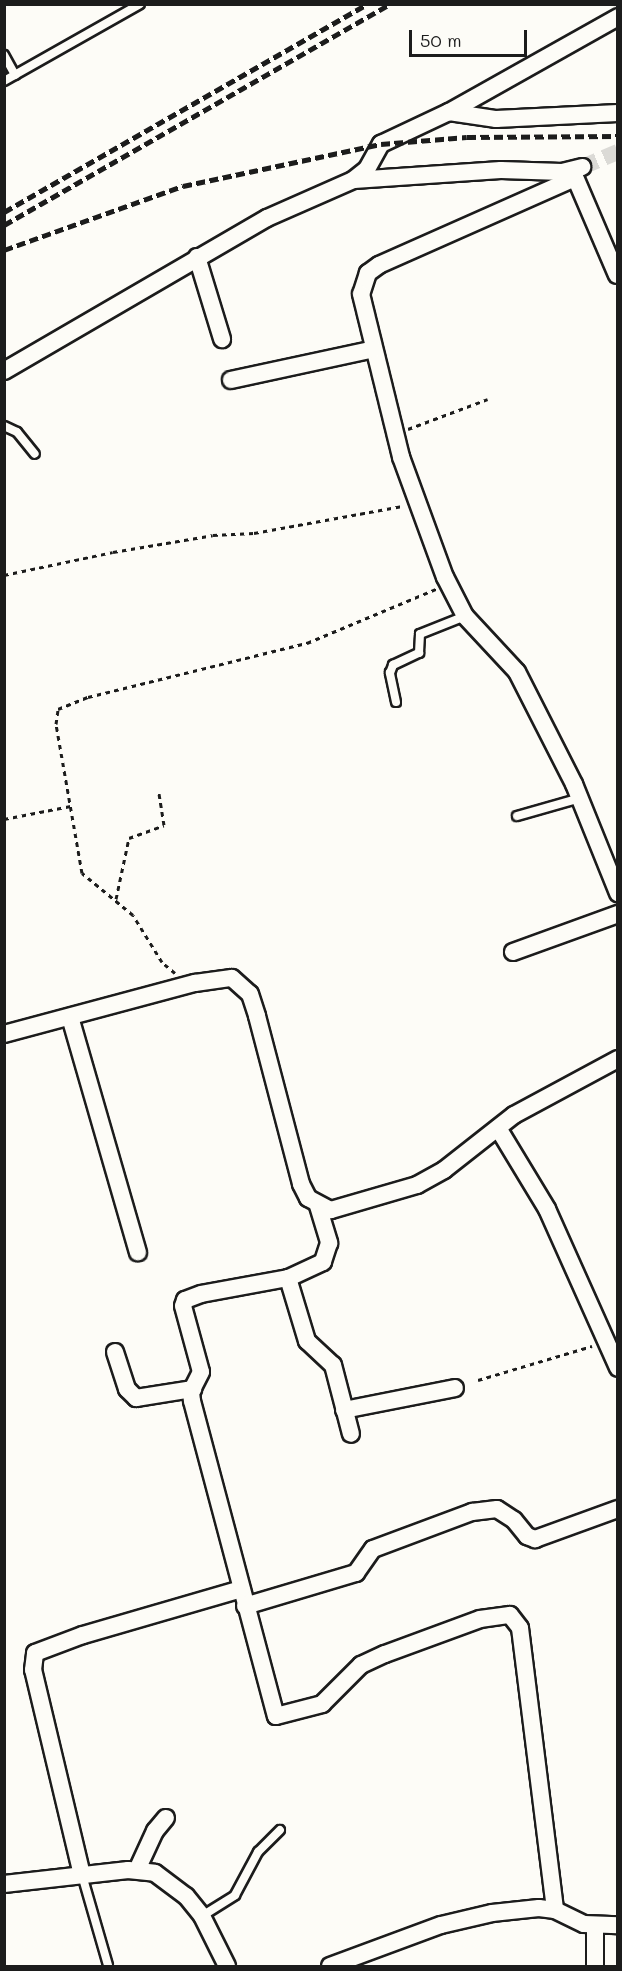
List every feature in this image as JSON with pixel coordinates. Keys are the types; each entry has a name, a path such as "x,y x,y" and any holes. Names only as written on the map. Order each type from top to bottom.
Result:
{"street":[{"path":"4,371 197,257 292,205 353,180 367,169 381,144 448,112 618,18"},
{"path":"448,112 496,119 618,113"},
{"path":"353,180 456,172 576,172"},
{"path":"576,172 617,275"},
{"path":"576,172 403,252 368,273 361,294 395,434 416,503 448,583 465,616 517,672 580,798 618,893"},
{"path":"197,257 222,339"},
{"path":"231,380 374,349"},
{"path":"513,952 618,914"},
{"path":"4,1034 191,985 232,978 250,994 301,1184 318,1206 328,1252 312,1270 288,1278 185,1300 185,1316 201,1372 191,1396 198,1427 276,1716 322,1704 362,1665 385,1654 499,1614 510,1615 516,1620 555,1910"},
{"path":"70,1017 138,1252"},
{"path":"318,1206 348,1208 417,1185 444,1170 498,1128 556,1089 618,1059"},
{"path":"498,1128 547,1209 618,1368"},
{"path":"288,1278 307,1341 333,1365 351,1434"},
{"path":"115,1352 127,1389 136,1398 193,1389"},
{"path":"344,1410 455,1388"},
{"path":"82,1875 33,1670 35,1653 83,1635 356,1573 374,1550 487,1508 507,1513 526,1536 535,1539 618,1509"},
{"path":"137,1870 155,1831 166,1818"},
{"path":"6,1880 137,1870 155,1873 168,1882 202,1916 227,1966"},
{"path":"330,1966 464,1918 516,1910 555,1910 574,1921 596,1925 618,1925"},
{"path":"595,1966 596,1925"}],"lane":[{"path":"4,81 140,4"},
{"path":"4,56 15,75"},
{"path":"4,426 17,432 35,454"},
{"path":"396,702 391,680 393,665 419,653 417,638 420,633 465,616"},
{"path":"517,816 580,798"},
{"path":"202,1916 235,1895 258,1852 280,1830"},
{"path":"82,1875 108,1965"}],"path":[{"path":"395,434 488,399"},
{"path":"4,575 113,552 213,535 254,533 416,503"},
{"path":"191,985 162,962 144,928 116,899 82,873 56,724 58,709 64,705 193,669 297,646 448,583"},
{"path":"116,899 129,838 164,825 159,793"},
{"path":"4,819 71,806"},
{"path":"478,1380 605,1341"}],"tunnel":[{"path":"582,167 618,152"}],"railway":[{"path":"4,212 367,4"},
{"path":"4,225 390,4"},
{"path":"4,250 183,186 381,144 467,137 618,136"}]}
